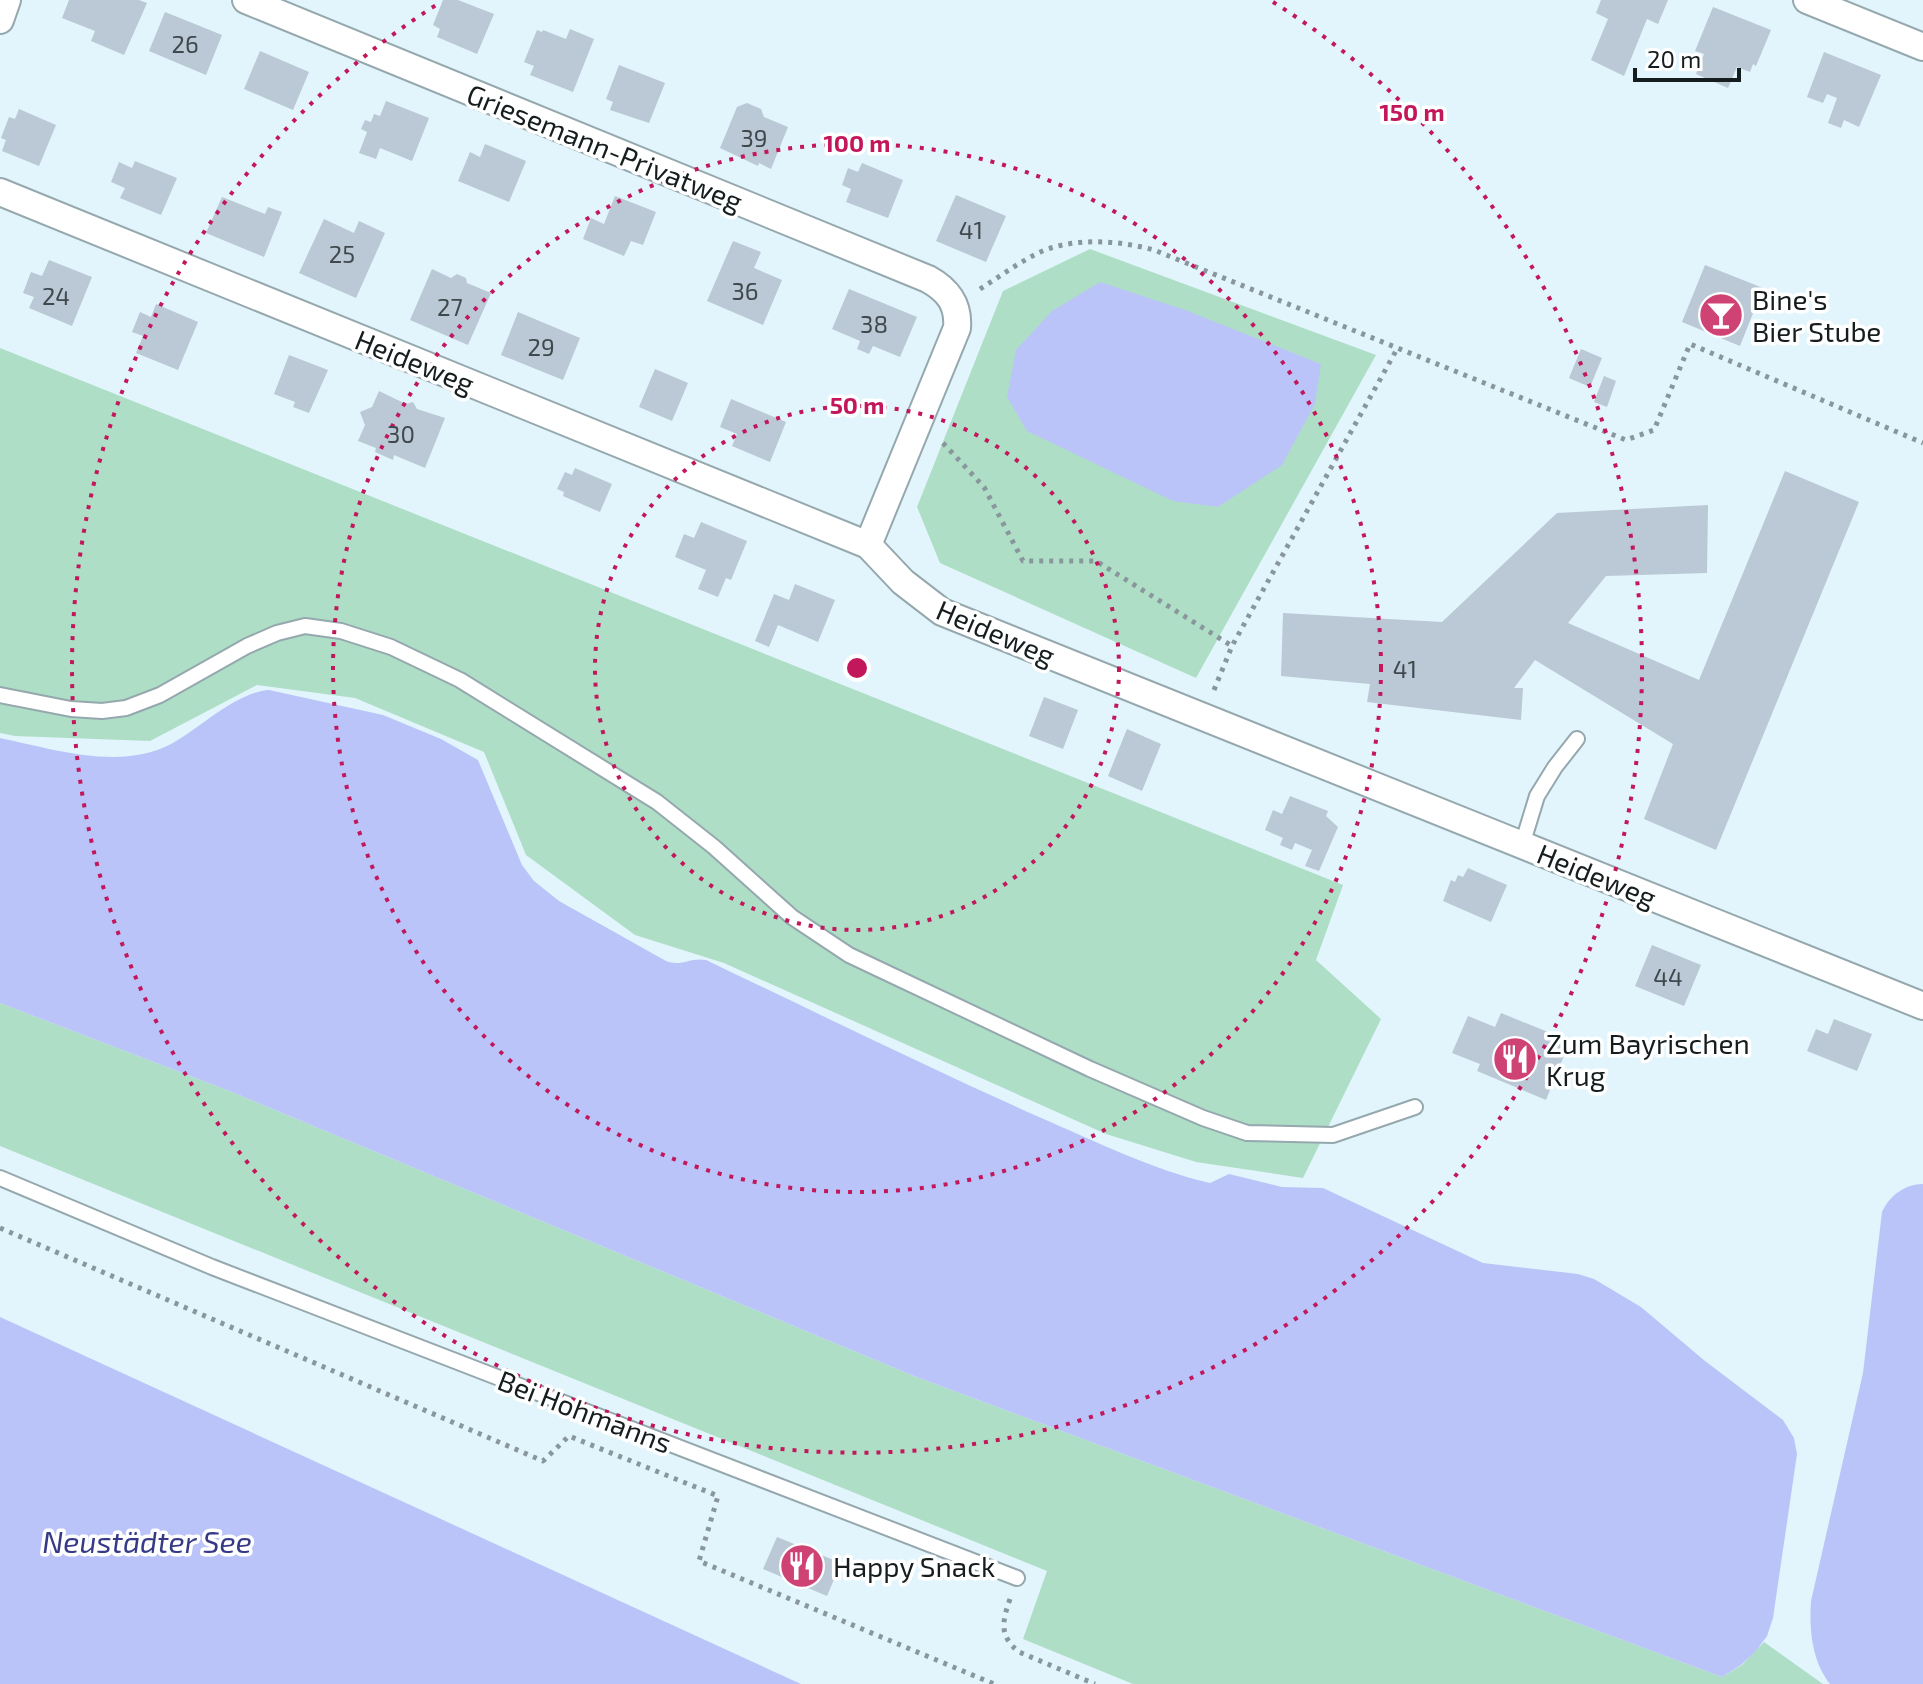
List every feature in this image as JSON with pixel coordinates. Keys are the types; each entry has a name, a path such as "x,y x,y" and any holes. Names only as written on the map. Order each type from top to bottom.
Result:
{"street":[{"path":"0,20 7,0"},
{"name":"Griesemann-Privatweg","path":"246,0 928,279 944,290 955,304"},
{"path":"1807,0 1923,47"},
{"name":"Heideweg","path":"0,192 868,545 903,582 942,612 1923,1006"},
{"path":"868,545 956,333 958,317 955,304"}],"lane":[{"path":"0,695 71,709 102,711 126,708 160,695 247,646 277,633 305,626 341,631 391,647 460,680 657,802 714,847 792,917 849,955 1090,1069 1203,1118 1247,1133 1333,1135 1415,1107"},
{"path":"1522,845 1537,796 1577,739"},
{"name":"Bei Hohmanns","path":"0,1178 212,1267 1017,1578"}],"path":[{"path":"955,304 1040,252 1087,242 1119,243 1154,250 1626,440 1654,430 1690,344 1923,443"},
{"path":"1203,717 1232,646 1397,349"},
{"path":"921,419 984,487 1023,561 1096,561 1232,646"},
{"path":"0,1228 543,1461 569,1436 718,1496 699,1561 994,1684"},
{"path":"1017,1578 1003,1621 1005,1639 1019,1652 1095,1684"}],"green space":[{"path":"1090,249 1376,355 1196,678 940,563 917,507 1003,291"},
{"path":"0,348 1343,885 1316,960 1381,1019 1303,1178 1196,1162 1106,1134 724,963 635,935 526,855 484,752 355,698 257,685 150,741 0,733"},
{"path":"0,1003 232,1092 914,1376 1722,1677 1742,1665 1764,1642 1823,1684 1133,1684 1023,1639 1047,1571 0,1146"}],"water":[{"path":"1100,282 1185,310 1321,364 1315,404 1282,465 1218,507 1173,501 1027,431 1007,397 1016,350 1052,311"},
{"path":"269,690 383,715 441,739 478,760 522,865 534,881 559,901 666,961 706,960 997,1098 1166,1170 1210,1183 1229,1174 1282,1187 1323,1188 1483,1263 1578,1274 1594,1279 1641,1307 1705,1361 1783,1420 1794,1438 1797,1454 1773,1618 1767,1636 1741,1665 1722,1677 914,1376 232,1092 0,1003 0,738 64,752 130,756 171,744 231,704"},
{"path":"1923,1184 1923,1684 1830,1684 1819,1665 1813,1645 1811,1601 1863,1373 1882,1212 1889,1200 1899,1192"},
{"name":"Neustädter See","path":"0,1317 801,1684 0,1684"}],"building":[{"path":"69,0 139,0 147,3 124,55 91,41 95,31 62,18"},
{"path":"443,0 458,0 494,14 477,54 437,37 440,29 433,25"},
{"path":"1601,0 1668,0 1658,24 1647,19 1624,76 1591,60 1608,19 1596,13"},
{"path":"1713,7 1771,30 1756,66 1753,64 1750,72 1737,67 1728,88 1696,74 1704,54 1695,51"},
{"path":"165,12 222,35 206,75 149,51"},
{"path":"570,29 594,39 573,92 530,75 534,66 524,62 537,30 566,39"},
{"path":"260,51 309,72 293,110 244,89"},
{"path":"1824,52 1881,75 1859,127 1844,120 1841,128 1828,123 1837,98 1827,94 1823,103 1807,97"},
{"path":"619,65 665,83 649,123 610,110 613,102 606,99"},
{"path":"386,101 429,118 412,161 380,148 376,159 359,153 367,132 361,129 365,120 371,122 374,114 380,116"},
{"path":"747,103 761,109 764,117 788,127 771,169 720,148 737,107"},
{"path":"19,109 56,125 39,166 2,151 6,140 1,138 9,117 15,119"},
{"path":"485,144 526,161 509,202 458,181 470,152 480,157"},
{"path":"135,161 177,178 161,215 120,198 125,188 111,182 119,162 132,168"},
{"path":"862,163 903,180 888,218 846,202 851,189 842,185 848,168 858,172"},
{"path":"956,195 1006,216 986,262 936,241"},
{"path":"615,196 656,212 643,245 631,241 624,256 583,239 591,218 604,224"},
{"path":"222,197 265,214 268,207 282,212 264,257 206,233"},
{"path":"324,219 354,233 359,221 385,233 356,298 299,273"},
{"path":"733,241 761,252 754,268 782,280 763,325 707,301"},
{"path":"49,260 92,277 72,326 29,308 34,297 23,293 31,272 42,276"},
{"path":"1705,265 1763,288 1740,346 1682,322"},
{"path":"432,269 451,278 457,274 466,278 467,283 491,293 468,345 410,320"},
{"path":"849,289 917,317 900,357 873,346 869,354 857,349 860,341 832,329"},
{"path":"156,304 198,322 178,370 136,353 143,336 132,332 140,312 151,317"},
{"path":"518,312 580,338 563,380 501,355"},
{"path":"1581,349 1602,358 1590,387 1569,378"},
{"path":"289,355 328,370 309,413 293,407 295,402 274,394"},
{"path":"655,369 688,383 672,421 639,407"},
{"path":"1604,376 1616,381 1607,407 1594,402"},
{"path":"379,391 406,404 413,402 417,409 445,418 425,468 394,455 393,460 375,452 376,448 358,441 365,425 360,412 372,407"},
{"path":"731,399 786,422 770,462 732,446 737,434 720,427"},
{"path":"575,468 612,484 600,512 563,496 564,492 557,489 565,472 572,475"},
{"path":"1785,471 1859,502 1716,850 1644,819 1673,744 1535,660 1514,688 1523,688 1521,720 1367,702 1370,684 1281,676 1283,613 1442,622 1557,513 1708,505 1707,573 1606,576 1568,623 1699,680"},
{"path":"701,522 747,541 731,580 726,578 718,597 698,589 706,570 675,557 684,534 694,538"},
{"path":"795,584 835,600 818,642 778,625 769,647 755,641 774,594 789,600"},
{"path":"1044,697 1078,710 1063,749 1029,736"},
{"path":"1127,729 1161,744 1142,791 1108,776"},
{"path":"1290,796 1328,811 1326,816 1338,827 1319,871 1305,866 1312,850 1295,843 1292,850 1280,845 1283,838 1265,830 1273,810 1282,814"},
{"path":"1468,868 1507,885 1491,922 1443,901 1451,880 1455,882 1458,875 1463,877"},
{"path":"1652,945 1701,965 1684,1006 1635,986"},
{"name":"Zum Bayrischen Krug","path":"1501,1013 1570,1041 1546,1100 1477,1071 1480,1064 1452,1053 1468,1016 1495,1027"},
{"path":"1834,1019 1872,1034 1857,1071 1807,1051 1816,1029 1828,1034"},
{"name":"Happy Snack","path":"777,1537 841,1563 827,1596 763,1569"}],"place":[{"name":"Bine's Bier Stube","path":"1721,315"},
{"name":"Zum Bayrischen Krug","path":"1515,1059"},
{"name":"Happy Snack","path":"802,1566"}]}
